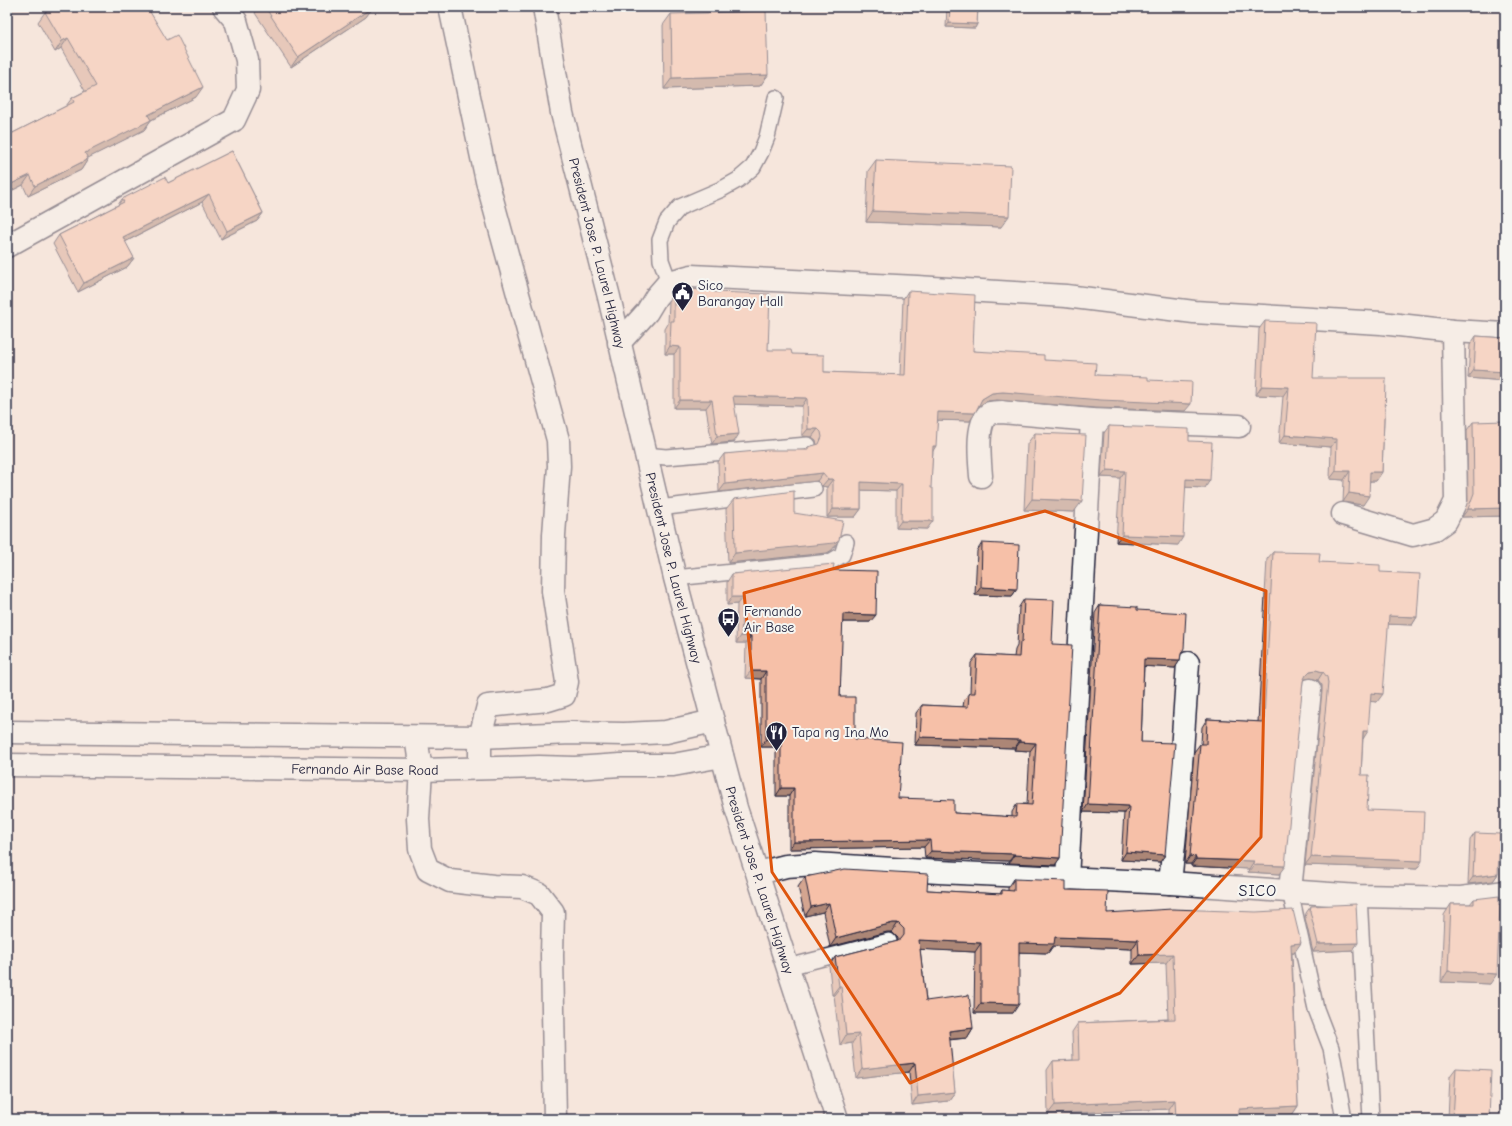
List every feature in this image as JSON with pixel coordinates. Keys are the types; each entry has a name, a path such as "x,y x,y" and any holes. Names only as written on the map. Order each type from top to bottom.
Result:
{"main road":[{"path":"7,246 234,120 248,90 247,60 236,21 224,7"},
{"path":"450,7 487,181 558,440 553,591 567,682 564,695 548,700 488,706 480,737 480,768"},
{"name":"President Jose P. Laurel Highway","path":"544,7 562,113 609,297 675,578 736,808 837,1119"},
{"path":"619,343 647,312 660,292 669,282 691,276 1066,296 1194,312 1381,323 1453,331 1505,334"},
{"path":"1343,514 1413,535 1435,529 1446,521 1456,502 1453,331"},
{"path":"981,476 980,437 984,419 990,413 1002,412 1092,420 1239,426"},
{"path":"1067,879 1092,420"},
{"path":"1170,884 1179,795 1188,663"},
{"path":"1290,892 1310,690"},
{"path":"7,732 171,735 480,737 571,733 624,734 666,732 713,721"},
{"path":"571,733 576,739 577,749 575,768"},
{"path":"117,767 125,757 128,750 122,734"},
{"path":"167,767 158,757 158,749 162,742 171,735"},
{"path":"539,767 536,755 540,735"},
{"path":"416,737 421,770 418,819 419,842 428,870 450,881 492,886 522,886 539,894 553,912 552,955 555,1119"},
{"name":"Fernando Air Base Road","path":"7,765 421,770 539,767 575,768 673,764 722,756"},
{"path":"758,873 786,866 815,864 1359,896 1461,898 1505,892"}],"lane":[{"path":"669,282 661,260 660,240 667,222 680,207 722,189 738,180 753,167 767,137 776,98"},
{"path":"645,455 666,457 808,446"},
{"path":"659,508 814,489"},
{"path":"675,578 830,562 842,555 846,542"},
{"path":"1290,892 1316,1009 1331,1048 1344,1119"},
{"path":"1359,896 1371,1119"},
{"path":"788,967 889,941"}],"highlighted area":[{"path":"1045,511 1266,591 1261,837 1120,993 910,1083 772,872 744,593"}],"building":[{"path":"54,7 147,7 167,40 177,35 203,87 148,115 151,120 85,153 88,159 35,186 30,175 7,186 7,136 74,102 72,98 96,86 68,38 62,41 45,12"},
{"path":"265,7 373,7 298,57"},
{"path":"950,7 978,7 977,24 949,23"},
{"path":"766,11 768,75 672,78 671,14"},
{"path":"232,151 263,213 227,231 209,194 123,237 134,258 84,283 59,235 124,202 122,199 165,177 168,183"},
{"path":"876,160 1011,166 1009,216 873,211"},
{"path":"678,289 770,294 768,350 791,350 792,354 824,355 824,372 905,375 908,291 975,295 973,351 1044,355 1044,360 1096,363 1095,375 1148,377 1148,380 1192,382 1191,404 1101,400 1003,392 992,393 982,399 975,413 938,412 936,446 933,446 931,488 933,488 933,521 901,521 902,484 861,482 861,509 833,509 833,479 828,479 823,473 725,484 724,454 767,450 808,450 808,447 819,444 822,437 821,432 818,429 808,429 807,398 733,396 739,434 717,436 712,400 680,400 680,347 670,346 671,321 674,321 674,293"},
{"path":"1265,321 1316,323 1313,378 1386,378 1382,472 1370,472 1369,496 1349,493 1350,471 1336,471 1337,439 1285,435 1289,387 1262,386"},
{"path":"1476,336 1505,338 1505,372 1474,370"},
{"path":"1505,421 1505,508 1468,509 1474,493 1473,422"},
{"path":"1109,426 1189,429 1189,441 1212,442 1210,480 1186,479 1183,537 1122,535 1125,471 1107,470"},
{"path":"1035,433 1086,435 1082,501 1032,499"},
{"path":"794,491 794,513 843,521 839,540 834,543 735,553 734,499"},
{"path":"982,543 1019,545 1017,589 981,587"},
{"path":"1273,552 1320,553 1319,562 1380,565 1380,572 1420,574 1417,617 1389,616 1383,694 1371,693 1368,731 1363,731 1361,775 1369,775 1367,810 1424,812 1422,861 1311,857 1328,683 1327,677 1323,672 1316,670 1310,671 1303,681 1285,866 1254,865 1254,861 1196,859 1196,857 1190,856 1200,744 1206,744 1207,719 1263,722 1264,719"},
{"path":"834,564 833,570 877,571 876,615 843,614 840,697 855,697 855,739 902,742 898,798 954,800 954,813 1016,817 1017,804 1032,805 1036,743 1020,742 1020,740 920,737 922,705 968,707 969,693 975,693 977,655 1019,657 1020,642 1022,642 1024,599 1054,600 1052,644 1072,645 1060,858 1014,855 1015,854 931,851 930,840 794,842 794,788 781,788 781,739 766,739 766,671 751,671 751,636 741,636 743,597 732,597 732,574"},
{"path":"1100,605 1137,607 1137,610 1186,613 1184,648 1180,660 1144,659 1141,742 1175,743 1165,855 1126,852 1129,806 1088,804"},
{"path":"1475,833 1500,834 1498,874 1473,877"},
{"path":"845,869 928,874 927,890 1002,894 1002,890 1014,891 1014,879 1066,881 1066,890 1108,891 1107,913 1172,909 1256,912 1293,910 1301,943 1291,944 1298,1106 1239,1109 1239,1119 1176,1119 1175,1100 1055,1105 1053,1061 1079,1060 1078,1023 1175,1019 1173,954 1139,955 1138,940 1055,937 1054,944 1019,943 1019,1004 981,1003 981,943 919,940 926,1001 969,995 973,1028 949,1031 955,1092 918,1096 915,1063 862,1069 859,1034 846,1035 841,986 839,986 835,957 898,941 904,935 904,929 898,923 893,923 836,938 829,903 811,907 805,877"},
{"path":"1499,896 1500,905 1497,974 1448,971 1451,904 1474,904 1474,899"},
{"path":"1356,904 1358,943 1318,944 1310,911 1311,906"},
{"path":"1456,1068 1491,1070 1489,1119 1453,1119"}],"place":[{"name":"Sico Barangay Hall","path":"683,312"},
{"name":"Fernando Air Base","path":"729,638"},
{"name":"Tapa ng Ina Mo","path":"777,752"}],"district":[{"name":"SICO","path":"1258,890"}]}
